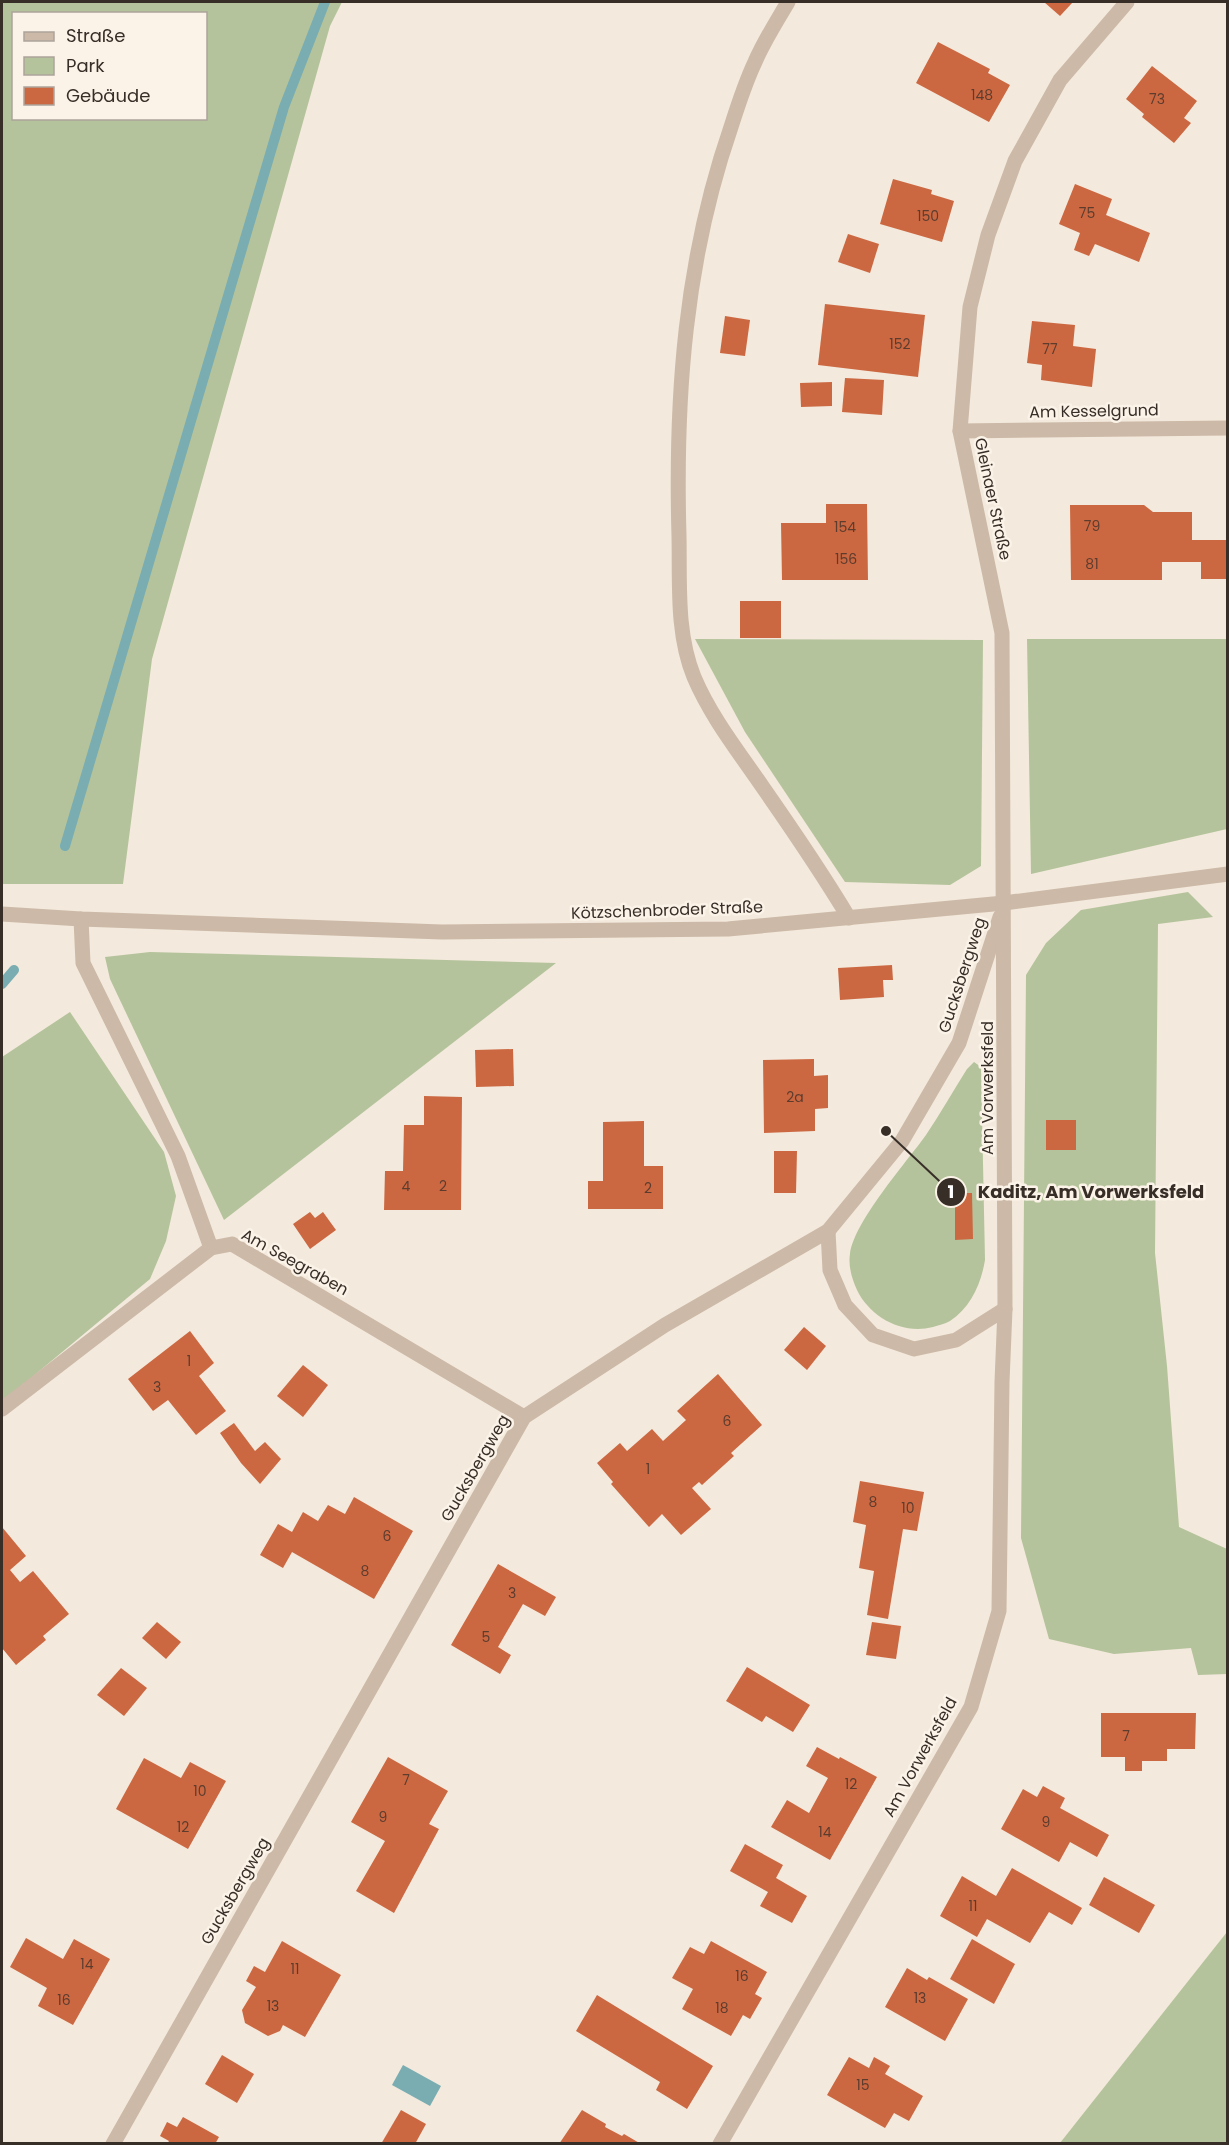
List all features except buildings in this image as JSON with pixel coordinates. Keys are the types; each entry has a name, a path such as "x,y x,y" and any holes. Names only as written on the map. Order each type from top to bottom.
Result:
{"street":[{"path":"788,2 755,61 741,96 718,162 697,251 687,314 681,387 679,519 681,631 694,678 718,723 849,918"},
{"name":"Gleinaer Straße","path":"1004,903 1002,633 960,431 970,307 988,235 1016,161 1060,80 1127,2"},
{"name":"Am Kesselgrund","path":"960,431 1227,428"},
{"name":"Kötzschenbroder Straße","path":"2,914 442,932 728,929 1004,903 1227,874"},
{"name":"Gucksbergweg","path":"113,2144 524,1417 665,1325 828,1231 902,1141 959,1043 1004,903"},
{"name":"Am Vorwerksfeld","path":"720,2144 971,1707 999,1611 1005,1309 1004,903"},
{"path":"2,1409 211,1248 178,1156 84,963 81,919"},
{"path":"828,1231 830,1270 845,1305 873,1335 914,1349 956,1341 1005,1309"},
{"name":"Am Seegraben","path":"211,1248 232,1244 524,1417"}],"green space":[{"path":"2,2 342,2 330,26 152,659 123,884 2,884"},
{"path":"695,639 983,640 981,866 950,885 845,882 745,732"},
{"path":"1027,639 1227,639 1227,829 1031,874"},
{"path":"1188,892 1213,917 1158,924 1155,1253 1167,1366 1179,1527 1227,1549 1227,1674 1198,1675 1191,1648 1114,1654 1049,1639 1021,1538 1026,975 1046,943 1081,910"},
{"path":"150,952 556,963 224,1220 110,979 105,957"},
{"path":"70,1012 164,1152 176,1196 166,1241 150,1279 2,1402 2,1057"},
{"path":"974,1062 981,1067 985,1260 981,1278 964,1309 950,1321 921,1329 899,1326 879,1316 863,1300 852,1277 850,1254 870,1210 926,1135 967,1069"},
{"path":"1227,1932 1227,2143 1060,2143"}],"water":[{"path":"403,2065 441,2086 430,2106 392,2085"}],"waterway":[{"path":"65,846 284,107 325,2"},
{"path":"2,984 14,970"}],"place":[{"name":"Kaditz, Am Vorwerksfeld","path":"886,1131"}]}
